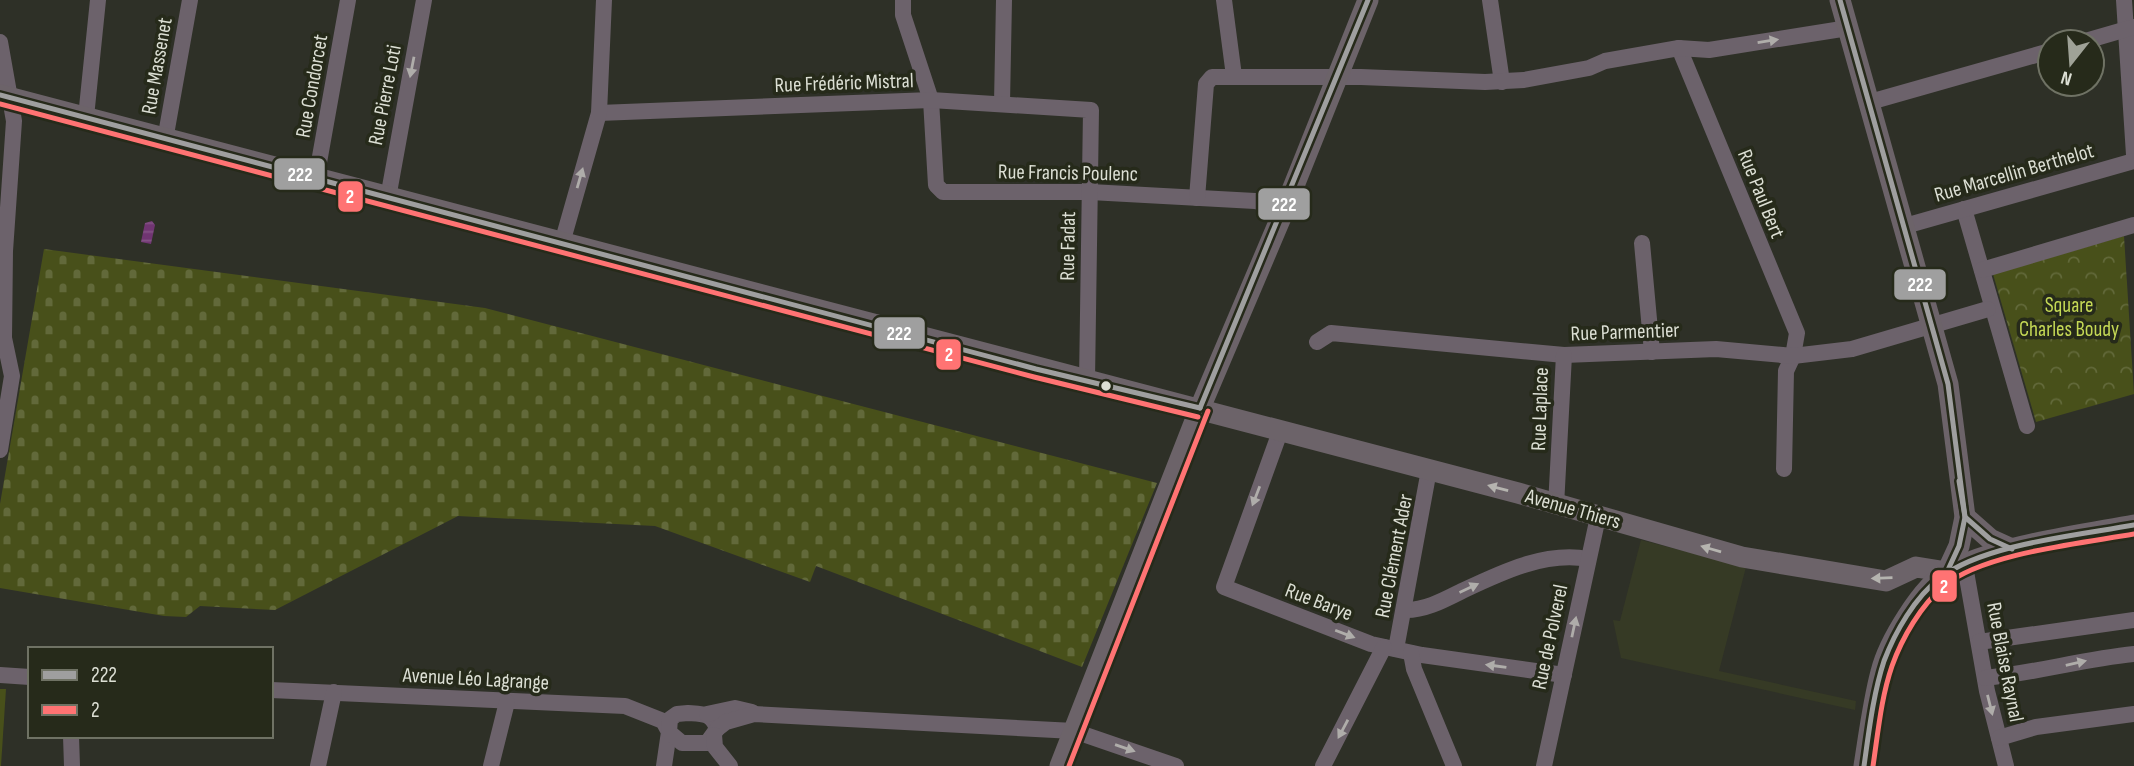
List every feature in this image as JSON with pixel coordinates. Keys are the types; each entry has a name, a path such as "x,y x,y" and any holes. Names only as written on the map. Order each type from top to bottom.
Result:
{"main road":[{"path":"1060,766 1200,408 1285,208 1368,0"},
{"path":"1840,0 1933,324 1953,416 1965,517 1956,569"},
{"name":"Avenue Thiers","path":"6,97 1087,381 1200,408 1728,554 1852,577 1886,580 1916,567 1956,569"},
{"path":"1965,517 1990,539 2012,549"},
{"path":"1864,766 1881,670 1912,612 1956,569 2012,549 2134,525"}],"street":[{"path":"86,117 98,0"},
{"name":"Rue Massenet","path":"165,139 190,0"},
{"name":"Rue Condorcet","path":"316,179 348,0"},
{"name":"Rue Pierre Loti","path":"388,198 424,0"},
{"path":"562,243 600,113 604,0"},
{"name":"Rue Francis Poulenc","path":"903,0 903,15 931,100 936,186 943,192 1090,192 1255,201 1285,208"},
{"path":"1002,103 1004,0"},
{"path":"1224,0 1234,76"},
{"path":"1490,0 1503,82"},
{"path":"2124,0 2130,29 2134,155"},
{"path":"1197,198 1206,84 1212,77 1503,82 1568,73 1605,61 1679,48 1709,50 1848,28"},
{"path":"2106,36 2130,29"},
{"path":"0,42 6,97 14,133 5,251 4,338 12,376 0,448"},
{"name":"Rue Paul Bert","path":"1679,48 1797,333 1793,356 1786,371 1784,469"},
{"path":"1870,102 2036,55"},
{"name":"Rue Frédéric Mistral","path":"600,113 931,100 1091,110"},
{"name":"Rue Fadat","path":"1087,381 1091,110"},
{"name":"Rue Marcellin Berthelot","path":"1905,226 2134,161"},
{"path":"1964,209 2028,426"},
{"path":"1982,270 2134,225"},
{"path":"1642,243 1652,352"},
{"name":"Rue Parmentier","path":"1317,342 1331,333 1564,355 1716,349 1793,356 1852,348 1988,309"},
{"name":"Rue Laplace","path":"1556,506 1564,355"},
{"name":"Rue Barye","path":"1280,432 1224,587 1397,650 1564,675"},
{"name":"Rue Clément Ader","path":"1323,766 1397,650 1427,496 1429,470"},
{"name":"Rue de Polverel","path":"1544,766 1598,517"},
{"path":"1406,610 1428,607 1497,575 1552,558 1588,559"},
{"name":"Rue Blaise Raynal","path":"1956,569 1979,642 2006,766"},
{"path":"1979,642 2134,620"},
{"path":"1397,650 1414,669 1454,766"},
{"path":"1985,678 2030,673 2101,657 2134,654"},
{"path":"0,675 28,677"},
{"name":"Avenue Léo Lagrange","path":"273,690 625,706 654,716 669,732"},
{"path":"318,766 334,692"},
{"path":"491,766 507,702"},
{"path":"625,706 647,704 676,714 706,714 735,708 748,709 754,714"},
{"path":"665,765 670,719 676,714"},
{"path":"706,714 714,720 715,747 730,766"},
{"path":"669,732 682,743 700,745 707,743 726,722 754,714 1074,731 1176,766"},
{"path":"1998,738 2036,727 2134,714"},
{"path":"71,741 72,766"},
{"path":"665,765 682,743"}],"shaded area":[{"path":"152,221 155,225 151,244 141,242 145,223"},
{"path":"1641,540 1746,567 1719,671 1856,701 1855,710 1621,658 1613,620 1620,621"}],"green space":[{"name":"Square Charles Boudy","path":"2124,236 2134,394 2036,422 1993,274"},
{"path":"44,249 485,308 1157,483 1082,667 816,566 810,582 655,526 458,516 275,610 200,606 186,617 164,616 0,588 0,504"},
{"path":"0,689 6,689 1,766 0,766"}],"transit line":[{"name":"222","path":"1200,408 1368,0"},
{"name":"222","path":"1840,0 1948,384 1965,517 1959,546 1947,572"},
{"name":"222","path":"0,95 1036,369 1200,408"},
{"name":"2","path":"0,104 1034,377 1198,417"},
{"name":"2","path":"1069,766 1208,411"},
{"name":"222","path":"1959,481 1965,517 1990,539 2012,549"},
{"name":"222","path":"1864,766 1874,700 1884,661 1907,616 1931,586 1958,566 2006,549 2134,525"},
{"name":"2","path":"1873,766 1882,703 1896,655 1920,612 1944,586 1983,565 2008,557 2134,534"}]}
